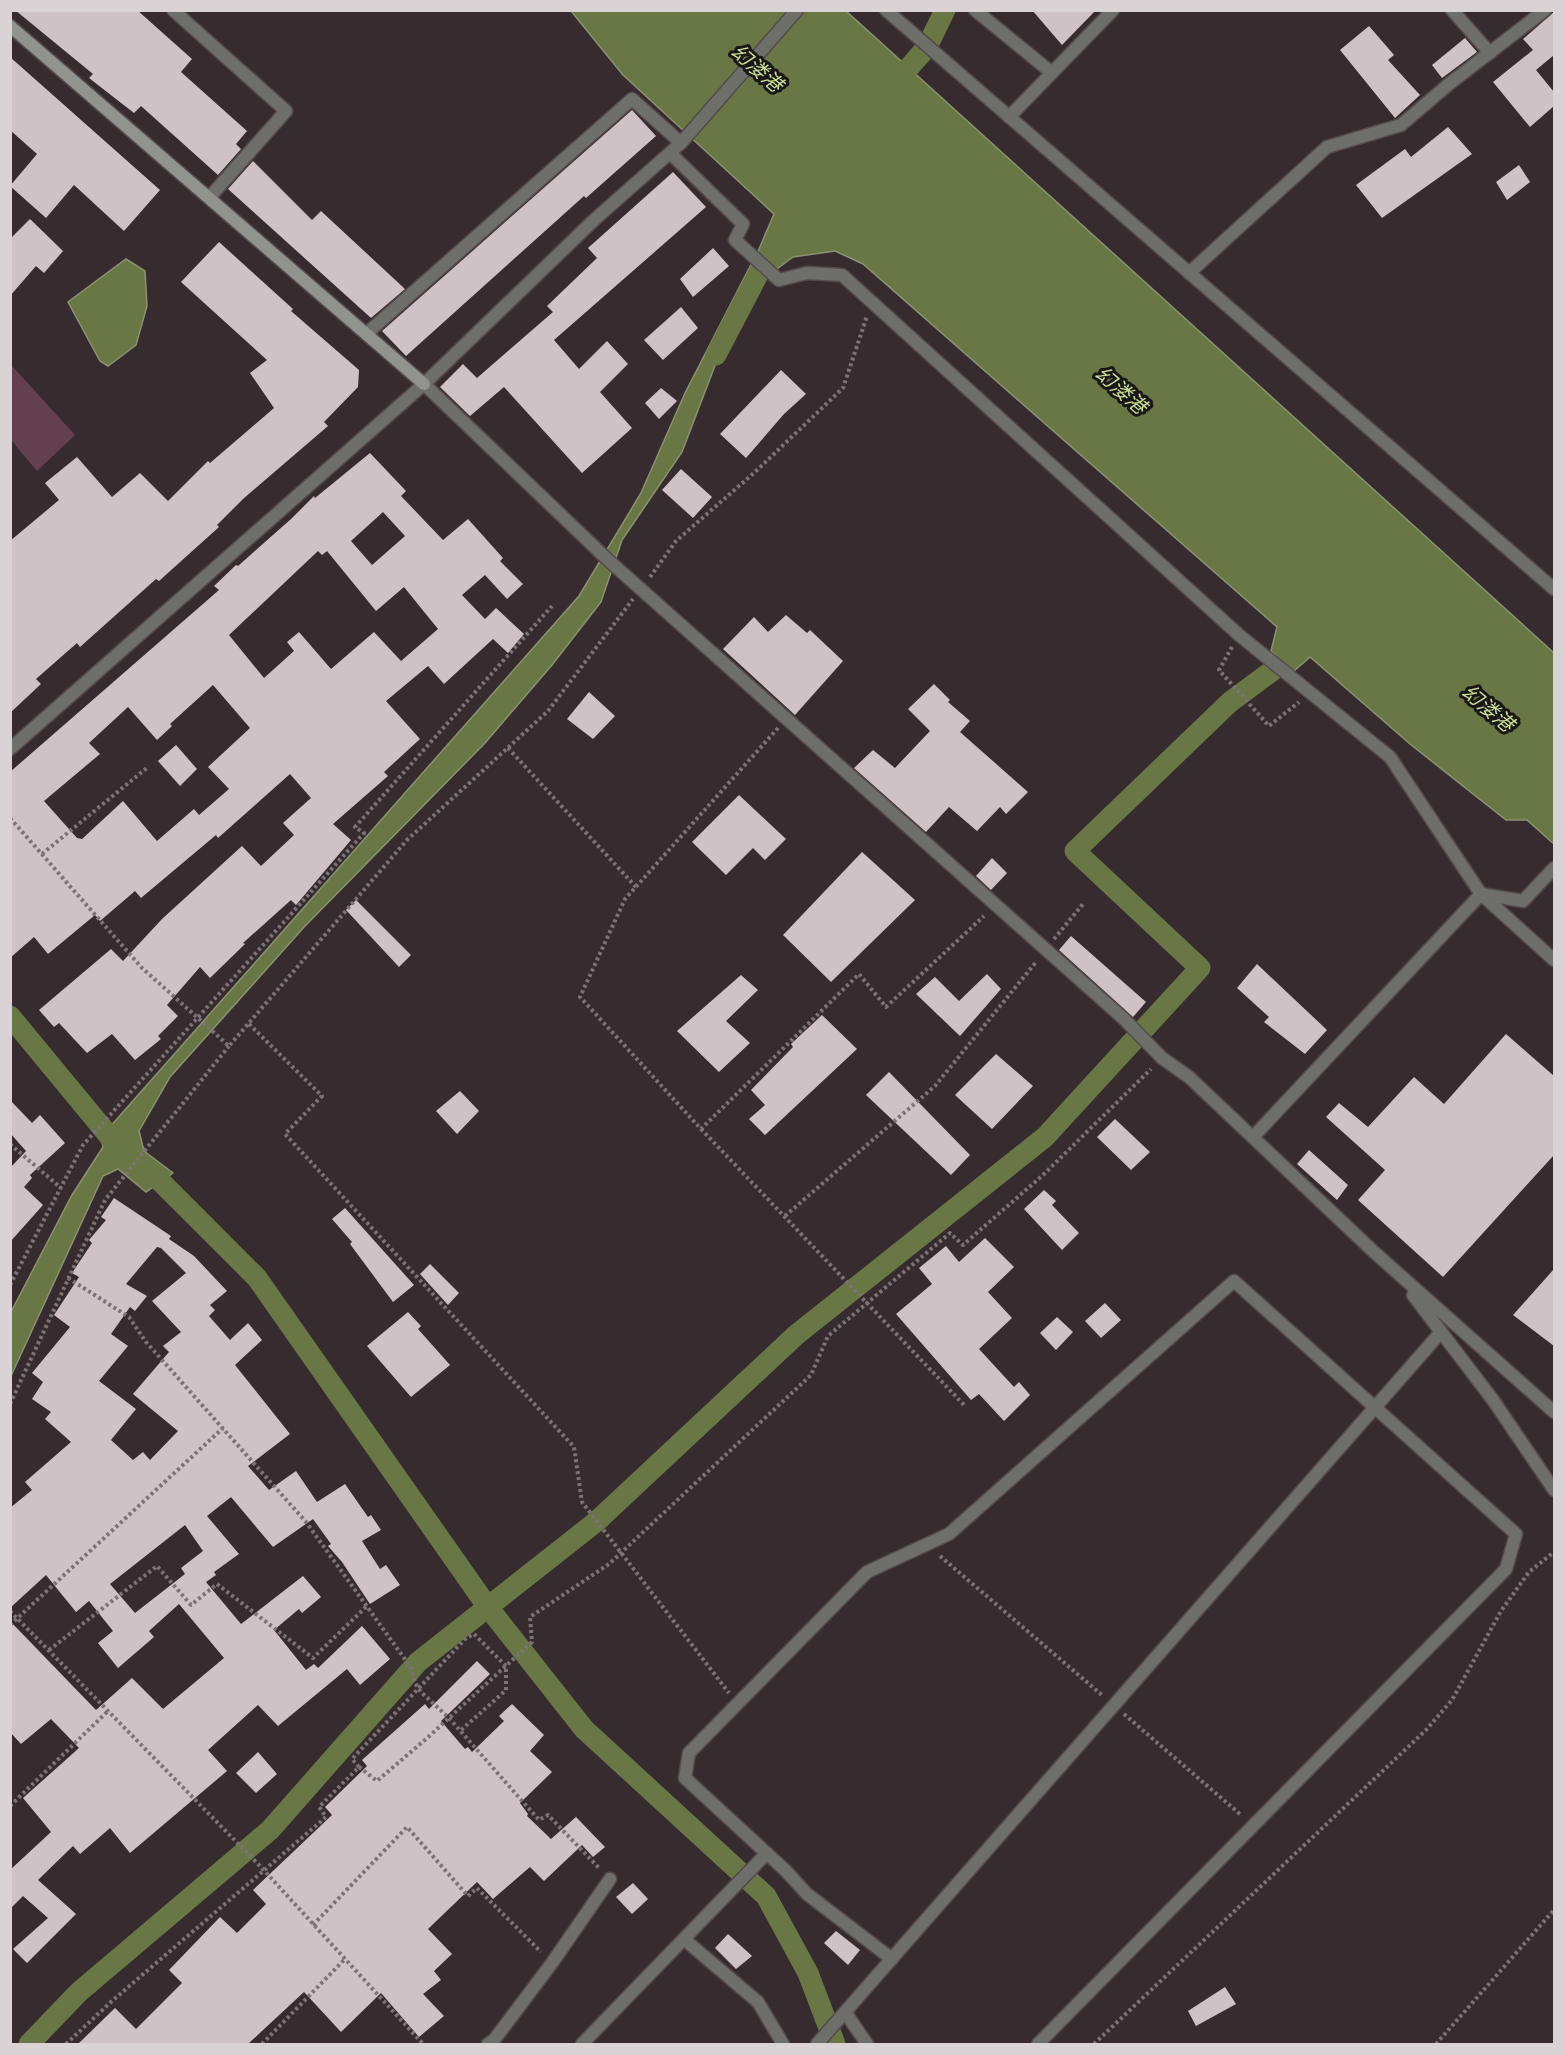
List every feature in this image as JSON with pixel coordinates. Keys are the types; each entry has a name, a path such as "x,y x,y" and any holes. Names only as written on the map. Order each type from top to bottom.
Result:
{"main road":[{"path":"10,26 424,384"}],"street":[{"path":"173,10 286,111 209,198"},
{"path":"10,749 424,384 594,220 681,143 797,10"},
{"path":"886,10 1554,589"},
{"path":"975,10 1052,73"},
{"path":"1009,117 1113,10"},
{"path":"1452,10 1490,53"},
{"path":"1189,273 1327,147 1401,125 1545,10"},
{"path":"366,334 632,99 681,143"},
{"path":"670,153 743,224 735,240 779,280 807,273 842,275 1239,634 1390,757 1481,894 1554,960"},
{"path":"424,384 641,590 1124,1019 1162,1058 1189,1077 1374,1252 1554,1412"},
{"path":"1481,894 1523,901 1554,868"},
{"path":"1253,1137 1481,894"},
{"path":"1374,1252 1442,1332 1554,1490"},
{"path":"892,1959 807,1894 767,1853 685,1778 689,1753 867,1572 949,1534 1234,1281 1516,1534 1506,1569 1038,2044"},
{"path":"817,2044 1442,1332"},
{"path":"582,2044 767,1853"},
{"path":"488,2044 552,1963 610,1879"},
{"path":"685,1940 758,2002 783,2044"},
{"path":"845,2012 867,2044"}],"path":[{"path":"10,1404 105,1200 230,1046 407,840 548,711 676,541 755,472 843,388 872,302"},
{"path":"10,1285 83,1145 364,833 355,827 552,606"},
{"path":"1239,634 1220,670 1269,726 1311,692"},
{"path":"787,719 625,899 580,997 701,1129 965,1406"},
{"path":"508,747 636,887"},
{"path":"42,854 148,767"},
{"path":"10,818 142,968 230,1046"},
{"path":"785,1216 935,1086 1083,904"},
{"path":"701,1129 859,974 886,1007 996,905"},
{"path":"249,1024 322,1096 285,1134 574,1447 582,1502 737,1704"},
{"path":"460,1731 506,1690 506,1666 474,1634 466,1638 352,1759 377,1781 449,1719 506,1666 532,1642 530,1617 609,1564 811,1375 828,1336 950,1233 963,1245 1043,1175 1162,1058"},
{"path":"10,1144 61,1188"},
{"path":"68,1278 129,1317 146,1342 306,1522 412,1669 419,1688 539,1820 548,1815 610,1879"},
{"path":"10,1625 223,1428"},
{"path":"927,1544 1253,1826"},
{"path":"1094,2044 1426,1730 1452,1700 1501,1611 1529,1572 1554,1552"},
{"path":"49,1650 157,1566 190,1605 217,1584 313,1658 367,1606"},
{"path":"10,1611 264,1871 423,2044"},
{"path":"10,1806 108,1711"},
{"path":"66,2044 112,2001 326,1817 319,1807 359,1767"},
{"path":"313,1925 407,1827 468,1896 477,1888 552,1963"},
{"path":"1436,2044 1554,1910"},
{"path":"261,2044 345,1959"}],"shaded area":[{"path":"13,367 75,435 37,471 11,440 10,370"}],"water":[{"name":"幻溇港","path":"571,11 846,11 1554,653 1554,844 1527,820 1506,820 1410,744 1310,657 1294,671 1271,651 1277,627 863,264 835,251 793,257 742,295 682,452 622,540 601,602 552,665 485,743 305,926 170,1077 139,1131 144,1151 173,1173 146,1192 118,1169 103,1176 11,1376 11,1312 72,1195 103,1147 101,1137 579,596 641,493 685,393 759,249 774,214 623,75"},
{"path":"126,259 145,271 147,306 136,345 108,366 100,361 68,302"}],"building":[{"path":"15,10 137,10 192,59 181,72 247,131 236,144 241,149 218,175 141,106 134,113 89,78 93,74"},
{"path":"1032,10 1096,10 1062,45"},
{"path":"1554,12 1554,55 1536,70 1554,92 1554,106 1530,127 1493,82 1533,50 1523,39"},
{"path":"1369,26 1394,55 1388,60 1420,95 1395,118 1340,50"},
{"path":"1465,38 1477,52 1442,78 1432,65"},
{"path":"10,57 160,190 124,231 74,185 46,218 10,186 37,154 10,130"},
{"path":"632,110 656,136 586,198 584,196 406,356 382,331"},
{"path":"1448,127 1472,154 1382,218 1356,185 1405,149 1411,157"},
{"path":"253,161 312,220 321,211 405,289 371,318 228,189"},
{"path":"1519,165 1530,182 1507,200 1496,182"},
{"path":"673,172 706,207 554,340 579,369 607,341 628,364 600,392 632,428 582,473 504,387 470,416 440,387 463,364 477,378 553,312 547,306 597,258 588,248"},
{"path":"30,219 63,251 44,273 36,266 10,296 10,239"},
{"path":"219,242 293,309 291,311 359,370 358,387 324,422 328,426 243,499 217,525 219,527 159,581 156,579 80,647 77,643 36,679 41,684 10,713 10,541 59,500 45,483 77,457 112,497 140,473 168,501 208,461 210,463 274,408 250,373 267,360 181,282"},
{"path":"713,248 729,266 693,297 680,279"},
{"path":"681,307 698,328 663,360 644,340"},
{"path":"781,370 806,394 784,414 746,458 720,434"},
{"path":"661,388 677,401 659,419 645,403"},
{"path":"370,453 406,491 401,496 443,540 468,519 503,558 500,561 523,584 507,599 485,575 462,595 485,619 496,608 524,634 508,653 493,639 444,684 428,666 386,701 420,739 384,772 388,776 333,824 351,840 296,905 291,900 243,943 245,944 210,978 200,967 167,1005 178,1016 158,1036 161,1039 135,1060 112,1034 87,1053 59,1023 54,1027 39,1010 111,949 123,961 162,919 242,846 261,866 294,835 283,823 311,798 290,774 218,838 216,835 141,898 135,891 100,921 95,915 48,954 34,937 10,958 10,772 219,590 214,586 314,496 315,498","holes":["383,512 405,536 372,565 351,541","318,551 322,555 327,551 376,611 404,587 438,629 401,661 374,632 331,669 299,632 287,642 294,651 264,678 229,635","213,685 250,728 208,767 229,789 199,815 194,809 157,841 123,801 82,839 77,838 44,801 100,754 89,743 128,707 157,740 172,726 170,724"]},
{"path":"681,469 712,497 693,518 662,490"},
{"path":"786,615 807,633 810,630 843,661 795,715 723,649 754,617 768,632"},
{"path":"934,684 950,700 948,702 970,721 960,732 1028,792 1006,814 1000,807 977,831 949,807 926,832 854,768 873,750 895,768 930,731 908,709"},
{"path":"589,692 615,716 593,739 567,719"},
{"path":"176,745 197,769 180,786 158,761"},
{"path":"739,795 786,839 765,860 753,848 726,875 692,842"},
{"path":"862,852 915,900 831,982 783,935"},
{"path":"992,858 1007,873 991,890 976,876"},
{"path":"356,900 411,955 399,967 346,910"},
{"path":"1071,936 1146,1002 1133,1017 1059,950"},
{"path":"1257,964 1327,1030 1305,1054 1264,1022 1269,1017 1237,988"},
{"path":"987,974 1001,989 960,1036 916,994 935,977 959,1001"},
{"path":"741,975 758,990 726,1021 750,1043 719,1072 677,1031"},
{"path":"822,1015 857,1049 765,1135 749,1119 765,1105 751,1090 793,1047 791,1044"},
{"path":"1506,1034 1554,1076 1554,1155 1443,1277 1358,1200 1385,1170 1326,1117 1339,1103 1368,1127 1414,1077 1444,1104"},
{"path":"996,1054 1033,1086 992,1129 955,1095"},
{"path":"889,1072 970,1155 951,1175 866,1095"},
{"path":"460,1091 479,1111 457,1134 436,1111"},
{"path":"10,1100 32,1123 40,1115 65,1143 30,1175 32,1178 24,1187 43,1205 10,1242 10,1168 26,1151 10,1133"},
{"path":"1115,1119 1150,1152 1131,1170 1097,1137"},
{"path":"1309,1150 1348,1185 1337,1200 1297,1164"},
{"path":"1044,1190 1056,1201 1052,1205 1079,1233 1062,1250 1024,1209"},
{"path":"114,1198 171,1236 169,1239 194,1256 227,1291 210,1305 215,1310 209,1316 230,1340 248,1323 262,1340 235,1365 290,1434 248,1466 269,1490 296,1471 317,1502 345,1484 368,1517 371,1515 381,1530 362,1541 380,1569 386,1565 400,1585 370,1604 342,1562 328,1546 331,1544 313,1519 273,1547 231,1497 207,1516 239,1554 214,1572 216,1575 206,1582 241,1624 303,1576 321,1597 302,1613 299,1609 274,1630 306,1670 314,1664 318,1668 362,1626 390,1659 360,1685 347,1669 278,1726 258,1705 208,1750 227,1771 130,1853 110,1828 80,1854 73,1846 38,1880 76,1914 27,1963 13,1949 48,1918 23,1896 10,1909 10,1870 51,1832 23,1798 79,1748 51,1719 21,1744 10,1732 10,1621 96,1710 132,1678 163,1709 224,1658 179,1604 149,1631 154,1637 118,1668 98,1643 113,1631 89,1601 76,1612 46,1575 10,1608 10,1508 32,1490 25,1482 71,1442 45,1419 51,1412 32,1399 43,1382 32,1373 70,1327 54,1315 79,1277 72,1273 92,1243 89,1240 106,1220 101,1217","holes":["157,1247 161,1248 186,1273 152,1301 181,1332 163,1346 169,1352 133,1394 178,1431 150,1460 143,1452 133,1460 111,1440 136,1409 99,1381 128,1346 111,1334 130,1307 135,1311 147,1296 126,1284","185,1525 203,1551 181,1568 185,1574 135,1613 110,1584"]},
{"path":"345,1208 414,1285 393,1302 350,1244 352,1242 332,1219"},
{"path":"985,1238 1014,1267 988,1292 1012,1318 979,1349 1014,1387 1019,1382 1030,1395 1004,1421 979,1394 971,1400 896,1314 932,1284 919,1268 946,1246 959,1262"},
{"path":"430,1264 459,1293 448,1305 420,1274"},
{"path":"1554,1269 1554,1346 1513,1315"},
{"path":"1105,1303 1121,1320 1101,1338 1085,1321"},
{"path":"408,1312 421,1326 418,1329 450,1365 411,1397 367,1346"},
{"path":"1057,1317 1073,1332 1056,1350 1040,1333"},
{"path":"477,1661 490,1674 441,1721 465,1749 468,1747 472,1752 504,1721 499,1716 512,1704 544,1735 530,1751 552,1772 520,1803 528,1814 527,1816 551,1839 576,1817 605,1847 593,1857 582,1845 544,1881 530,1867 493,1899 477,1882 428,1929 452,1954 434,1971 441,1980 423,1994 444,2016 419,2037 381,1993 341,2032 304,1992 248,2044 78,2044 115,2008 136,2029 182,1983 169,1970 220,1917 237,1933 266,1904 253,1890 332,1815 325,1807 367,1766 362,1760 425,1704 429,1709"},
{"path":"258,1752 277,1774 256,1793 236,1773"},
{"path":"633,1883 648,1899 632,1914 616,1897"},
{"path":"836,1931 860,1950 848,1965 824,1943"},
{"path":"728,1934 752,1956 736,1969 715,1948"},
{"path":"1225,1987 1236,2004 1196,2026 1188,2011"}],"waterway":[{"path":"891,88 927,47 945,10"},
{"path":"716,355 764,263"},
{"path":"29,2044 79,1992 270,1830 418,1662 597,1521 796,1335 1045,1137 1200,968 1075,851 1230,702 1307,645"},
{"path":"10,1016 114,1142 149,1170 257,1278 487,1606 584,1729 766,1896 808,1973 835,2044"}]}
